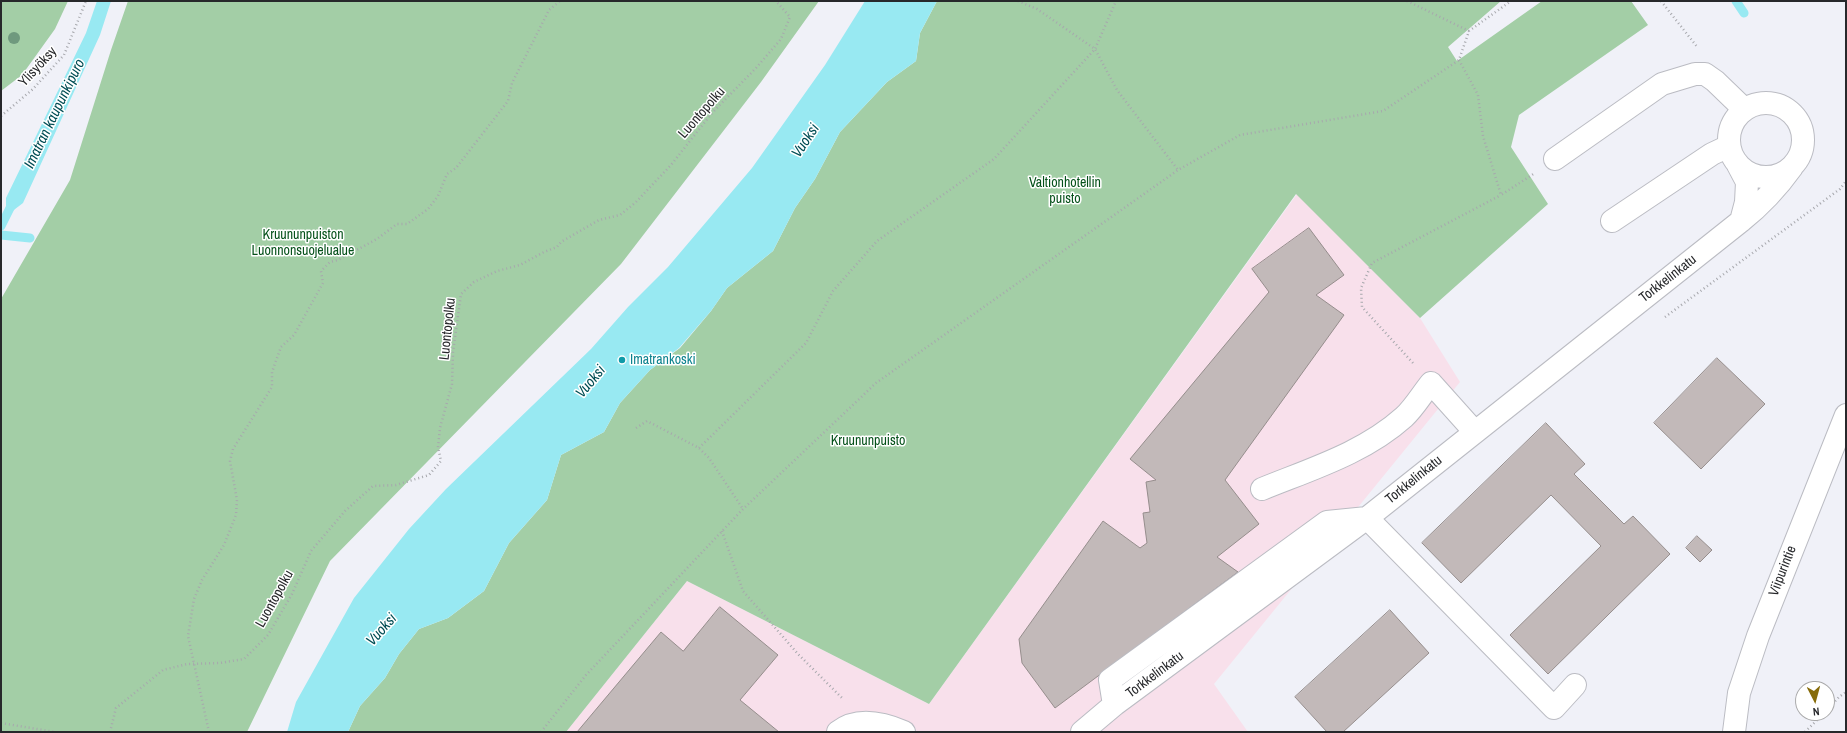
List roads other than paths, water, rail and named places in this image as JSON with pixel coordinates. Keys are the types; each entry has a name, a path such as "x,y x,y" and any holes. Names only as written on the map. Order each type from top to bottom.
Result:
{"street":[{"path":"1556,159 1662,84 1695,74 1705,74 1715,81 1744,109"},
{"path":"1612,221 1712,154 1733,155 1749,173 1764,177 1779,175 1792,167 1801,154 1804,139 1800,124 1792,112 1779,104 1764,102 1751,105 1744,109 1731,125 1728,139 1733,155 1747,182 1746,202 1741,222"},
{"name":"Torkkelinkatu","path":"1082,732 1114,705 1367,518 1474,431 1741,222 1759,207 1779,185 1792,167"},
{"path":"1262,489 1370,443 1405,416 1431,383 1474,431"},
{"name":"Viipurintie","path":"1734,732 1739,693 1758,636 1846,415"},
{"path":"1367,518 1554,708 1575,685"},
{"path":"838,732 843,728 866,722 892,727 904,732"}],"water":[{"path":"97,1 111,1 100,35 23,203 6,216 6,198 86,33"},
{"name":"Imatrankoski","path":"865,1 937,1 920,33 916,61 887,82 840,132 815,179 795,208 773,251 727,288 711,311 679,348 650,370 620,403 604,432 561,455 547,500 509,543 484,591 448,618 419,629 399,654 385,678 360,706 348,732 287,732 296,702 354,598 409,529 446,489 591,349 628,307 668,267 752,168 825,65"}],"waterway":[{"path":"1736,1 1744,13"},
{"name":"Imatran kaupunkipuro","path":"1,226 11,206"},
{"path":"1,235 30,238"}],"place":[{"name":"Imatrankoski","path":"622,360"}],"water label":[{"name":"Vuoksi","path":"806,141"},
{"name":"Vuoksi","path":"591,382"},
{"name":"Vuoksi","path":"382,630"}],"park label":[{"name":"Valtionhotellin puisto","path":"1065,192"},
{"name":"Kruununpuiston Luonnonsuojelualue","path":"303,244"},
{"name":"Kruununpuisto","path":"868,441"}]}
